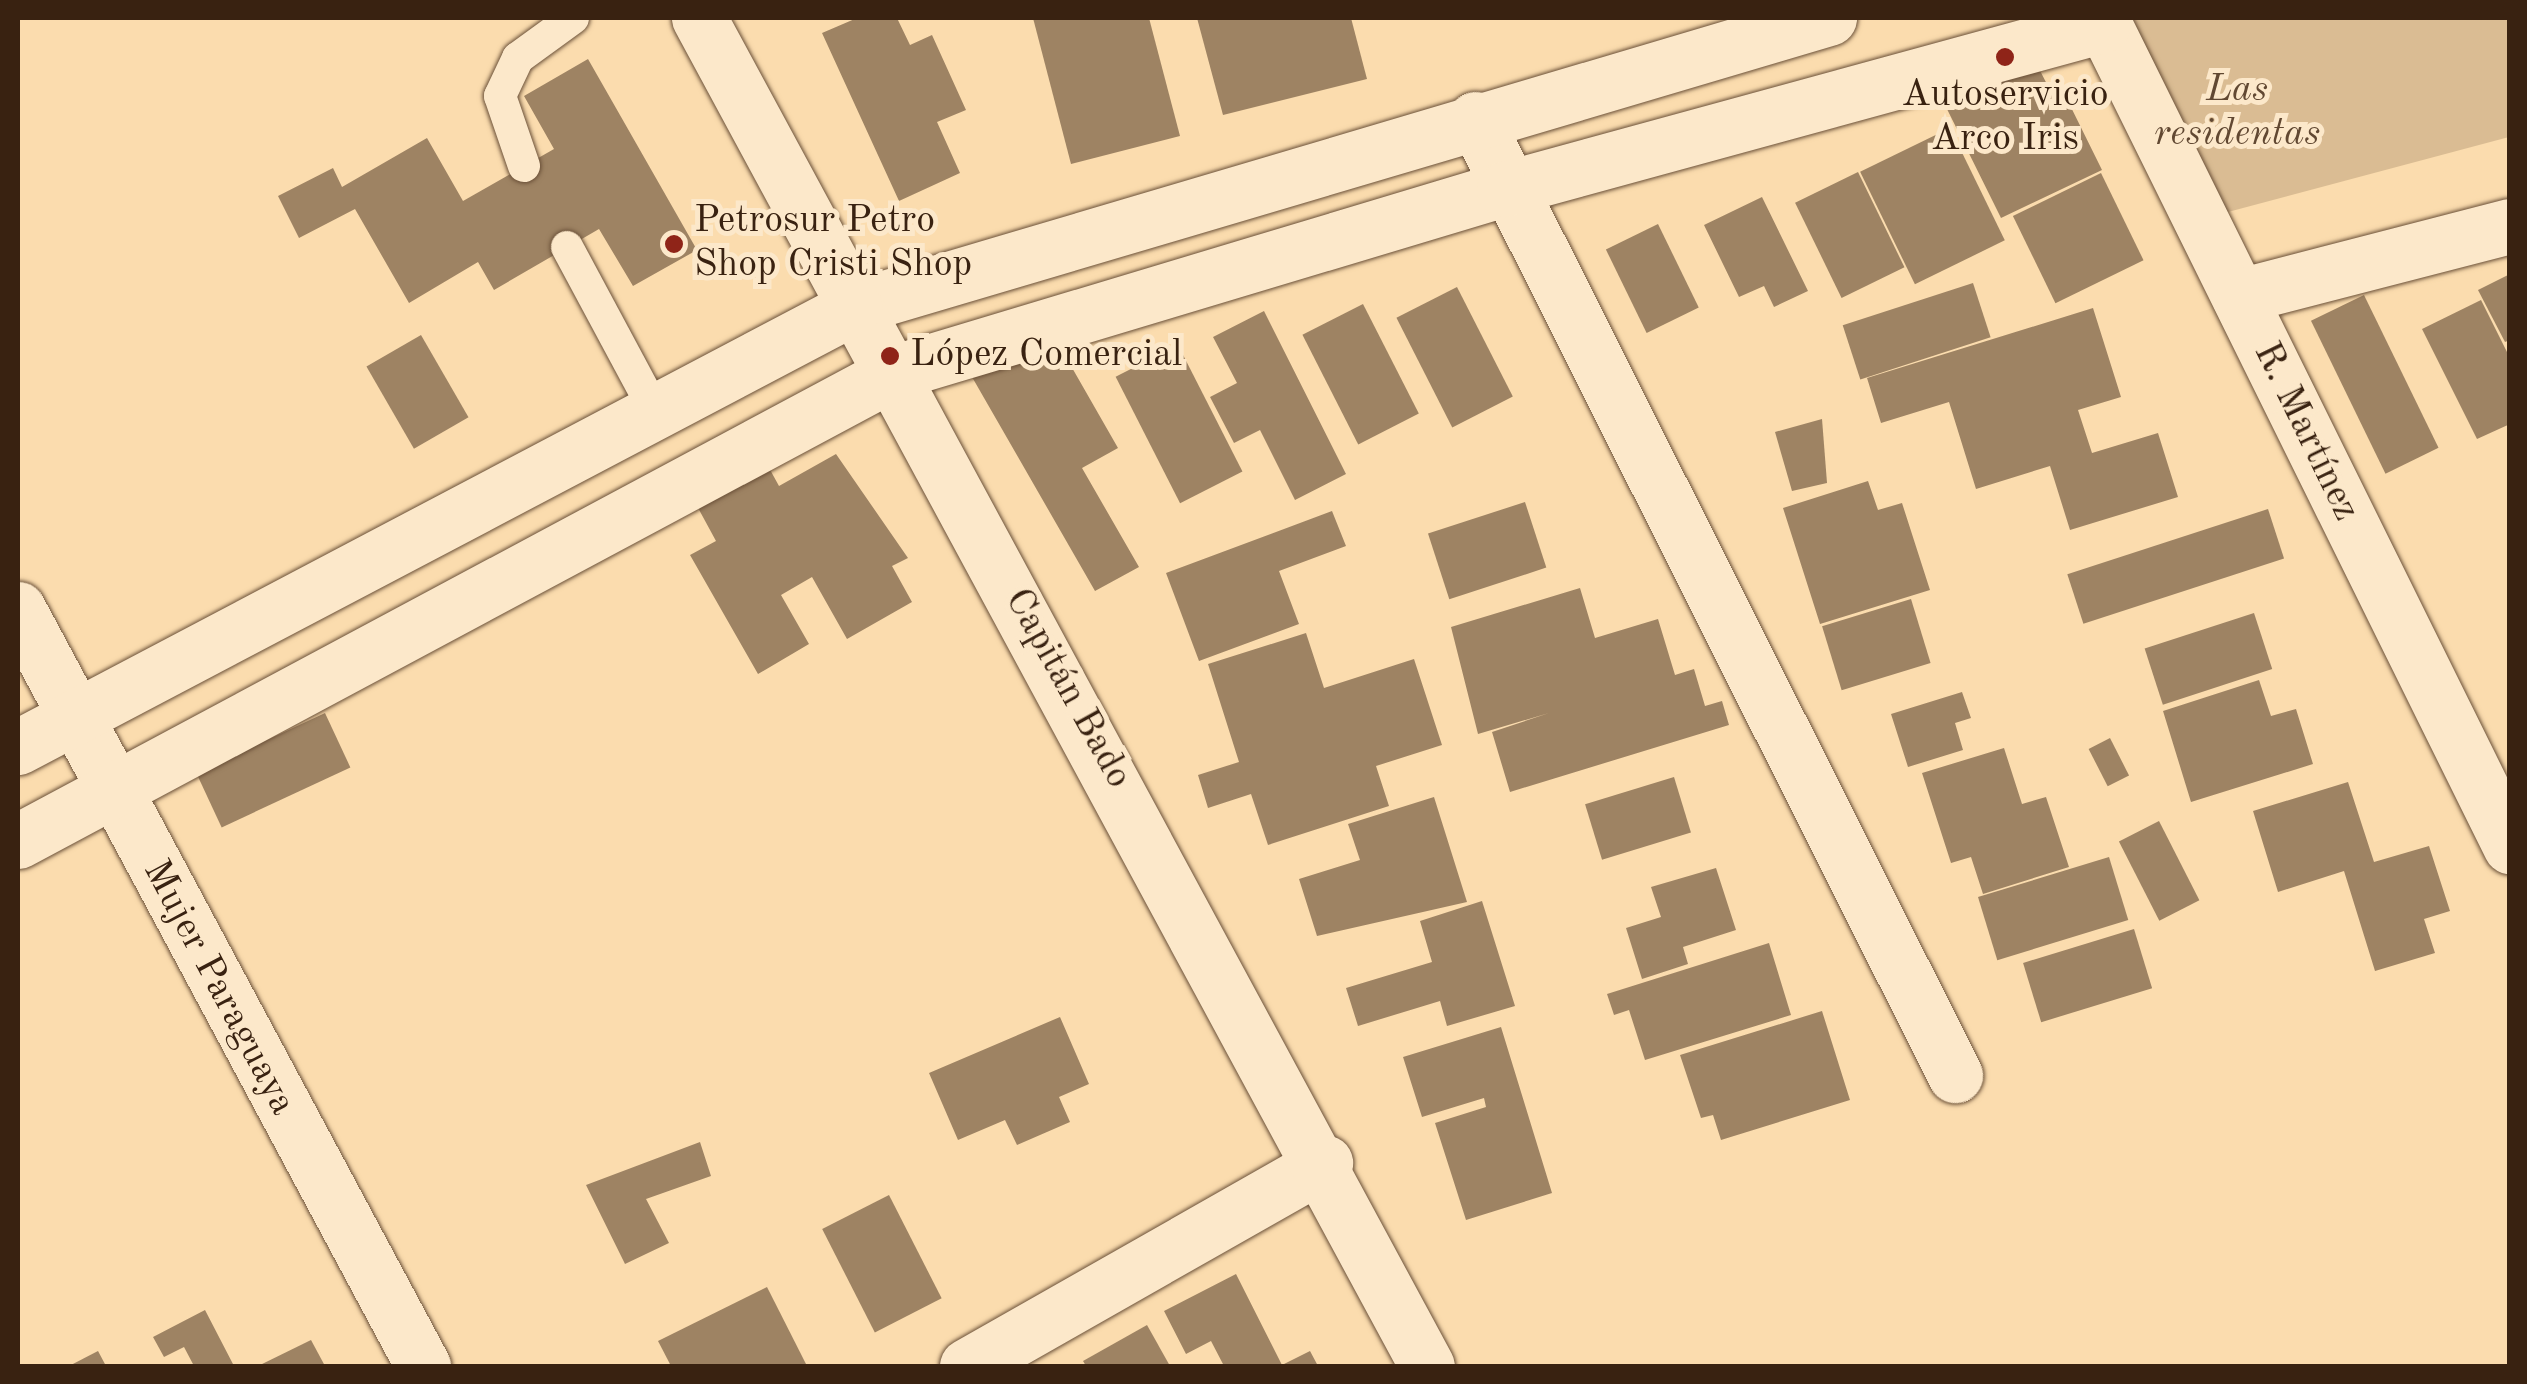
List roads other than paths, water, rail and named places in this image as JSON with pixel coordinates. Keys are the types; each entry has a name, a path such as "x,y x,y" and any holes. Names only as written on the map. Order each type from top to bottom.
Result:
{"street":[{"name":"Capitán Bado","path":"699,18 854,308 895,372 1325,1163 1427,1366"},
{"path":"18,746 854,308 1475,119 1829,18"},
{"path":"18,841 895,372 1504,189 2102,21"},
{"name":"R. Martínez","path":"2102,21 2510,846"},
{"path":"1475,119 1504,189 1955,1075"},
{"path":"2238,296 2510,226"},
{"name":"Mujer Paraguaya","path":"18,608 111,791 422,1366"},
{"path":"966,1366 1325,1163"}],"lane":[{"path":"524,166 500,96 518,58 573,18"},
{"path":"568,247 656,411"}],"place":[{"name":"Autoservicio Arco Iris","path":"2005,57"},
{"name":"Petrosur Petro Shop Cristi Shop","path":"674,244"},
{"name":"López Comercial","path":"890,356"}],"park label":[{"name":"Las residentas","path":"2237,112"}]}
